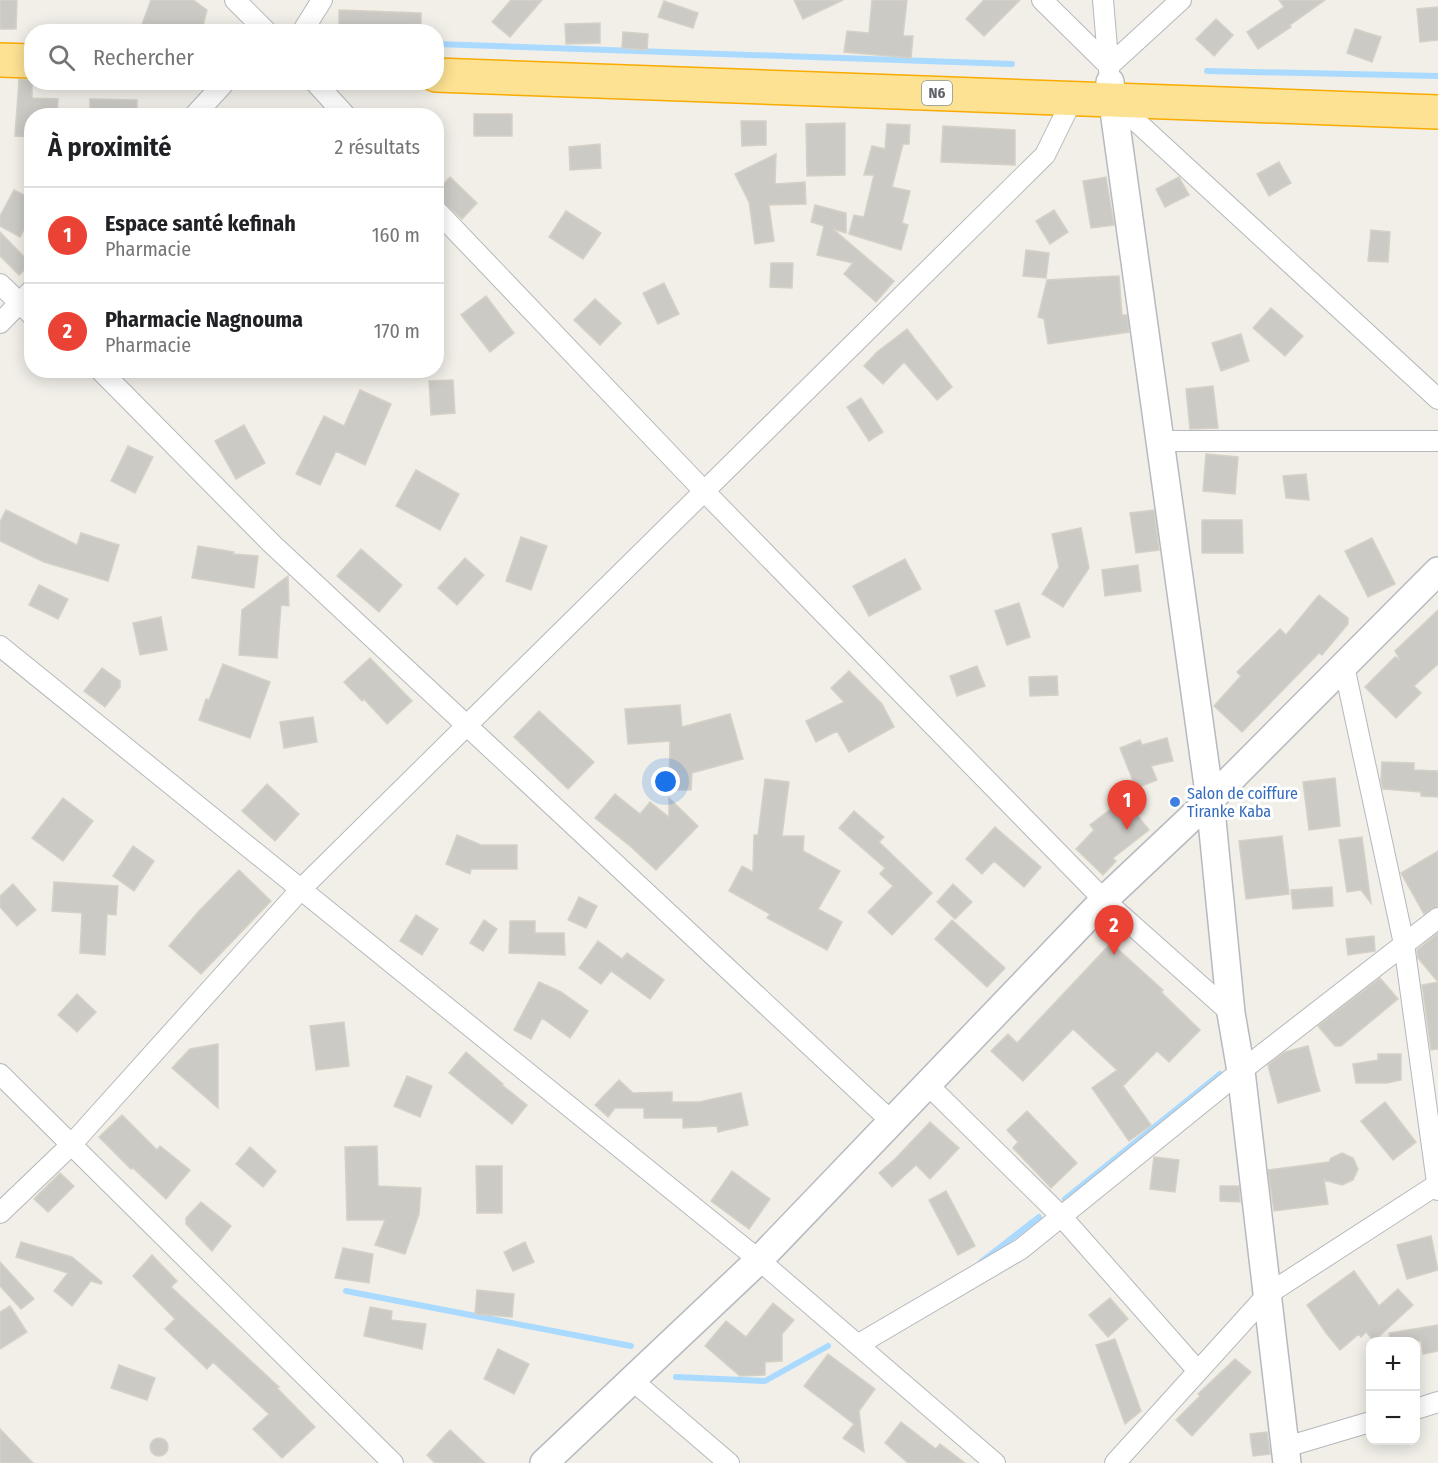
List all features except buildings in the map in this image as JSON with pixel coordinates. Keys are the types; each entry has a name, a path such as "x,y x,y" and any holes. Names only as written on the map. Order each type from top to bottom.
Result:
{"highway":[{"path":"0,43 24,44"},
{"name":"N6","path":"444,58 1438,95"},
{"path":"0,60 24,61"},
{"name":"N6","path":"444,75 1074,98 1111,83 1438,112"}],"street":[{"path":"235,0 259,24"},
{"path":"307,24 322,0"},
{"path":"1042,0 1111,83 1438,399"},
{"path":"1103,0 1111,83 1210,800 1231,1013 1241,1071 1287,1455 1366,1424"},
{"path":"1111,83 1181,0"},
{"path":"201,108 218,90"},
{"path":"322,90 339,108"},
{"path":"0,1213 71,1145 301,889 1045,155 1074,98"},
{"path":"444,218 704,491 1104,900 1231,1013"},
{"path":"0,284 24,301"},
{"path":"0,323 24,305"},
{"path":"108,378 272,543 891,1121"},
{"path":"1160,441 1438,441"},
{"path":"544,1463 759,1260 1104,900 1210,800 1438,571"},
{"path":"0,646 759,1260 995,1463"},
{"path":"1115,1463 1268,1294 1438,1186 1404,944 1344,666"},
{"path":"859,1344 1021,1249 1241,1071 1438,918"},
{"path":"0,1074 393,1463"},
{"path":"927,1084 1061,1216 1198,1371"},
{"path":"632,1380 729,1463"},
{"path":"1420,1408 1438,1402"}],"waterway":[{"path":"444,44 1012,64"},
{"path":"1207,71 1438,76"},
{"path":"1065,1199 1220,1074"},
{"path":"981,1262 1039,1217"},
{"path":"346,1291 631,1346"},
{"path":"676,1377 765,1381 828,1346"}],"place":[{"name":"Salon de coiffure Tiranke Kaba","path":"1175,802"},
{"name":"Espace santé kefinah","path":"1127,830"},
{"name":"Pharmacie Nagnouma","path":"1114,955"}]}
